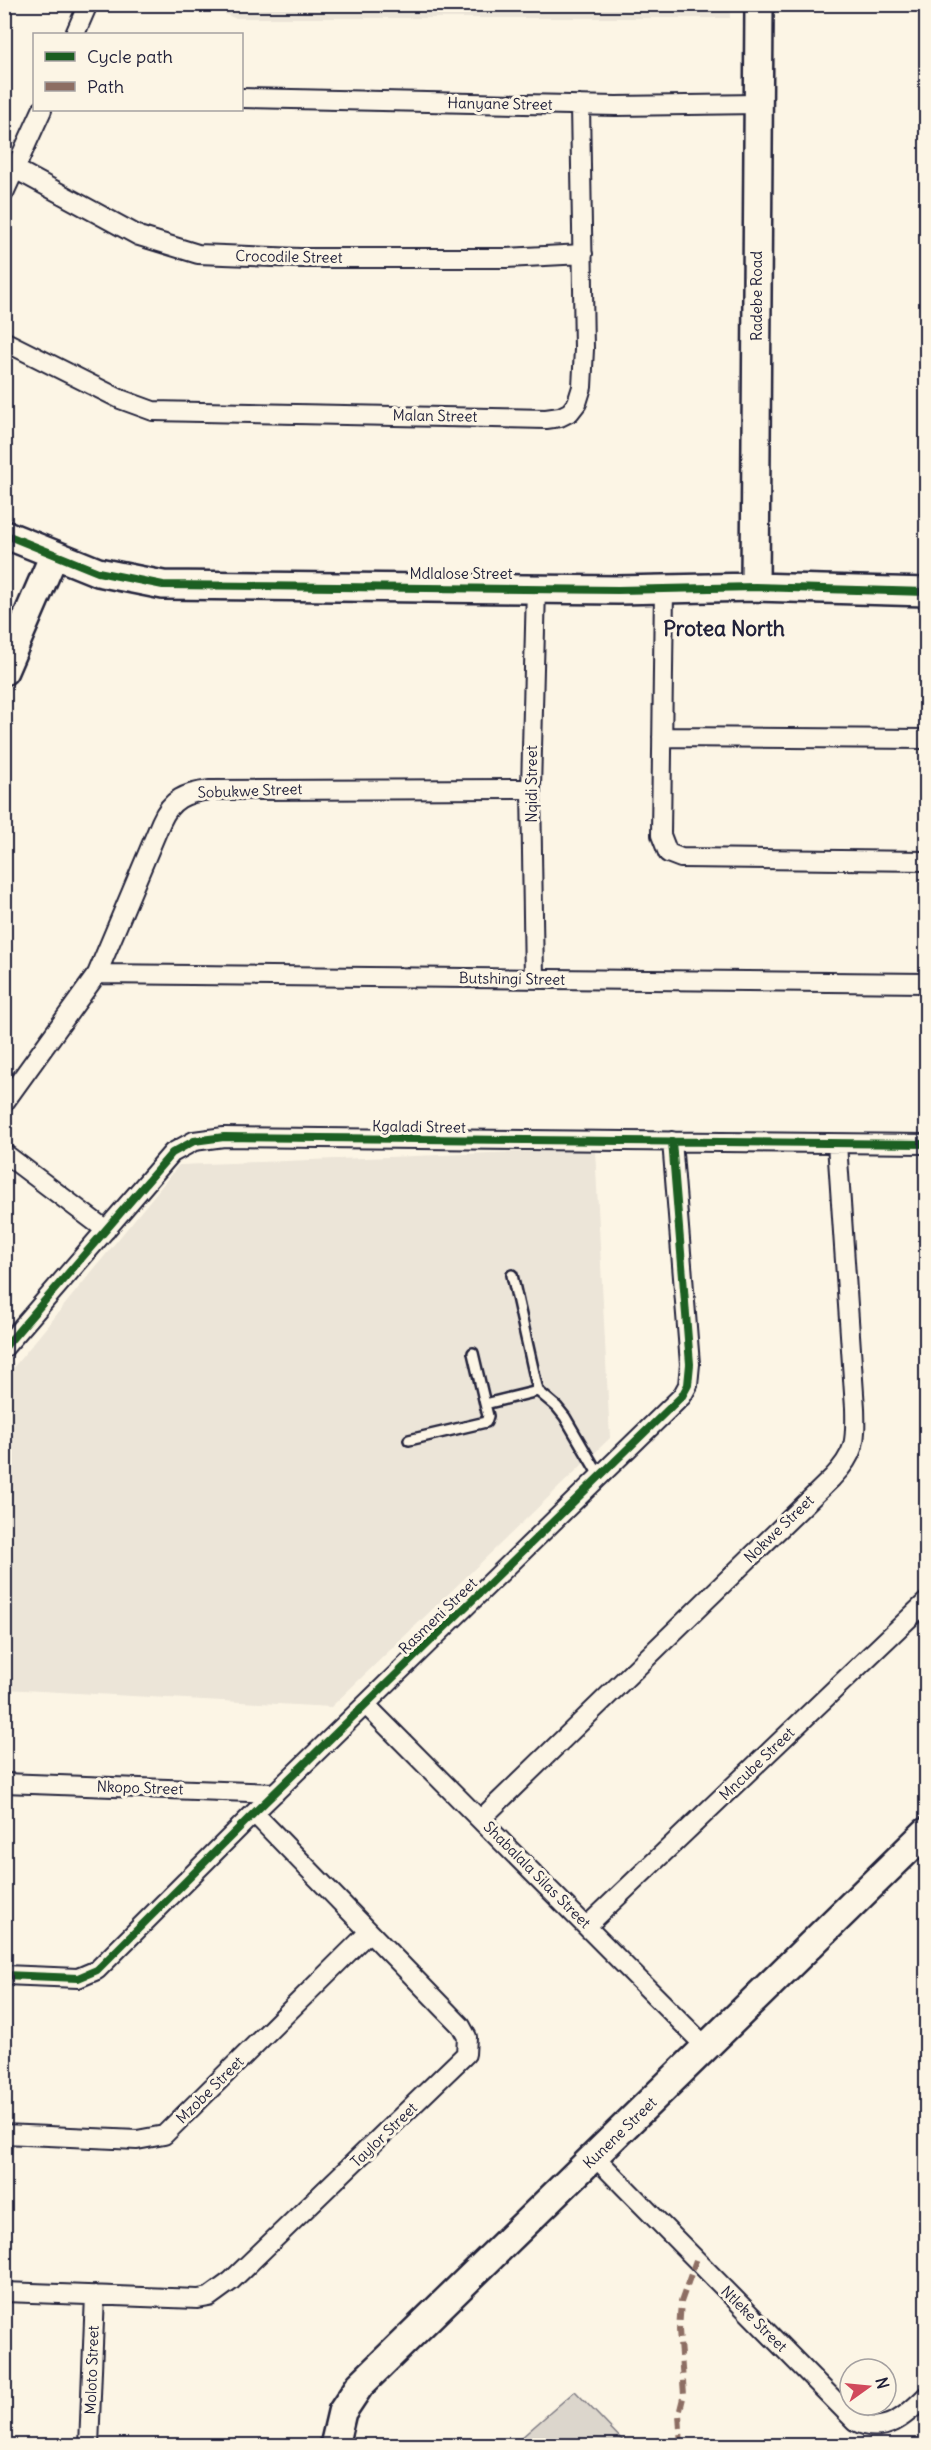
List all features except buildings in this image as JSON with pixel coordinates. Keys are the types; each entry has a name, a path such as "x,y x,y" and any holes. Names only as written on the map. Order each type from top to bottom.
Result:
{"street":[{"path":"75,33 88,4"},
{"name":"Radebe Road","path":"755,587 759,4"},
{"name":"Hanyane Street","path":"243,98 580,105 758,104"},
{"name":"Malan Street","path":"4,341 120,399 153,411 554,418 566,414 575,406 582,387 583,254 580,105"},
{"path":"4,193 42,111"},
{"name":"Crocodile Street","path":"15,169 139,236 198,254 300,258 506,258 583,254"},
{"name":"Mdlalose Street","path":"4,534 121,579 163,585 755,587 927,592"},
{"path":"4,671 54,555"},
{"name":"Nqidi Street","path":"534,979 531,789 536,588"},
{"path":"663,588 661,835 665,849 672,856 681,858 927,861"},
{"path":"662,737 927,739"},
{"name":"Sobukwe Street","path":"4,1102 97,974 165,814 173,802 186,794 210,790 531,789"},
{"name":"Butshingi Street","path":"97,974 927,983"},
{"name":"Kgaladi Street","path":"4,1348 172,1153 194,1140 224,1137 927,1144"},
{"name":"Rasmeni Street","path":"4,1975 72,1978 94,1972 254,1813 678,1401 689,1379 690,1364 672,1141"},
{"name":"Nokwe Street","path":"481,1819 832,1478 850,1456 856,1439 855,1408 837,1144"},
{"path":"4,1153 106,1230"},
{"name":"Mncube Street","path":"587,1926 927,1602"},
{"name":"Shabalala Silas Street","path":"366,1705 706,2047"},
{"name":"Nkopo Street","path":"4,1783 275,1793"},
{"name":"Taylor Street","path":"4,2292 191,2299 204,2298 216,2293 463,2058 468,2046 463,2028 254,1813"},
{"name":"Kunene Street","path":"334,2445 342,2412 360,2385 927,1832"},
{"name":"Mzobe Street","path":"4,2134 137,2140 164,2134 369,1932"},
{"name":"Ntleke Street","path":"595,2157 855,2421 871,2426 888,2425 908,2413 927,2396"},
{"name":"Moloto Street","path":"89,2445 95,2295"}],"lane":[{"path":"512,1275 538,1391 565,1417 600,1477"},
{"path":"409,1440 486,1422 488,1416 473,1353"},
{"path":"485,1404 538,1391"}],"shaded area":[{"path":"730,4 730,18 234,18 205,5"},
{"path":"595,1149 610,1438 331,1707 5,1689 4,1379 179,1165"},
{"path":"575,2391 627,2445 513,2445"}],"marked path":[{"path":"681,2446 679,2414 684,2394 679,2330 681,2302 696,2260"}],"cycle path":[{"path":"4,534 98,572 163,585 618,590 755,587 926,592"},
{"path":"4,1348 172,1153 194,1141 224,1137 926,1144"},
{"path":"4,1975 78,1978 97,1970 254,1813 682,1396 688,1385 690,1364 672,1141"}],"district":[{"name":"Protea North","path":"724,629"}]}
